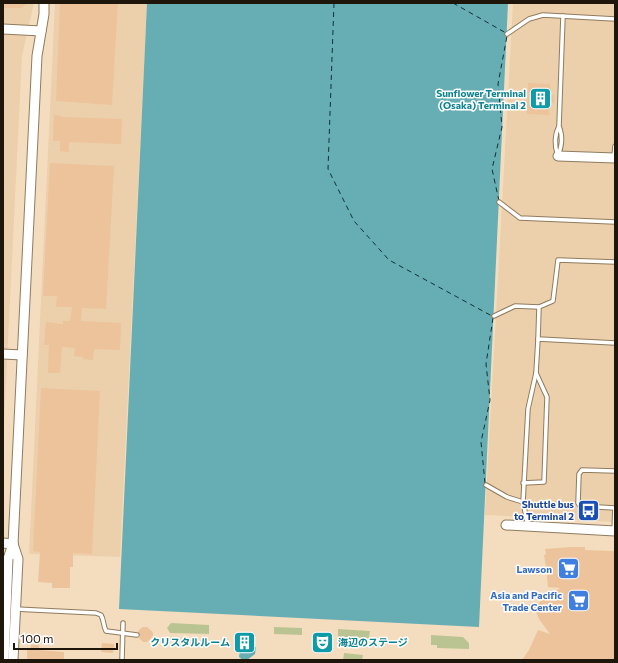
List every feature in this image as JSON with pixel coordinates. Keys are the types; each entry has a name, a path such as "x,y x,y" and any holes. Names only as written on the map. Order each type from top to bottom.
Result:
{"street":[{"path":"4,660 18,559 13,544 37,56 44,3"},
{"path":"3,30 41,31"},
{"path":"558,156 615,158"},
{"path":"3,354 22,355"},
{"path":"506,525 614,531"},
{"path":"3,543 13,544"},
{"path":"11,608 13,660"}],"lane":[{"path":"507,34 529,19 543,15 615,19"},
{"path":"558,156 561,147 562,134 559,126 563,16"},
{"path":"558,156 555,147 555,133 559,126"},
{"path":"615,146 615,158"},
{"path":"499,202 520,218 615,222"},
{"path":"494,316 515,306 539,307 553,301 558,260 615,262"},
{"path":"528,527 523,502 523,483 528,409 536,373 539,307"},
{"path":"538,339 615,343"},
{"path":"523,483 544,482 547,397 536,373"},
{"path":"614,531 615,508 580,506 578,503 579,474 582,470 615,471"},
{"path":"486,485 507,497 523,502"},
{"path":"11,608 96,613 101,615 104,620 106,630 137,634"},
{"path":"122,660 123,623"}],"shaded area":[{"path":"3,3 34,3 22,56 3,443"},
{"path":"55,3 147,3 120,557 29,554"},
{"path":"513,3 615,3 615,522 485,515"}],"green space":[{"path":"171,623 209,625 209,634 170,633 167,628"},
{"path":"274,627 302,628 302,635 274,634"},
{"path":"338,629 370,631 369,638 338,637"},
{"path":"431,635 463,637 469,643 469,649 437,648 437,645 431,645"},
{"path":"344,653 363,655 362,660 343,660"}],"water":[{"path":"147,3 508,3 479,627 119,609"},
{"path":"253,647 256,647 255,654 247,660 243,660 239,657 240,650 247,652"}],"building":[{"path":"3,3 28,3 21,8 3,8"},
{"path":"60,3 118,3 112,105 56,101"},
{"name":"Sunflower Terminal (Osaka) Terminal 2","path":"528,83 550,84 550,95 554,95 554,103 549,102 549,115 527,114"},
{"path":"54,115 62,116 61,117 122,119 121,144 69,142 69,152 60,151 60,141 53,141"},
{"path":"50,163 114,166 106,309 82,308 81,321 121,323 120,350 94,349 93,360 74,356 75,348 62,347 60,373 48,373 49,345 44,345 46,322 63,324 63,321 70,321 72,307 56,307 57,296 43,296"},
{"path":"41,388 100,391 92,554 73,553 73,567 70,567 70,588 52,588 52,583 38,582 40,552 33,551"},
{"name":"Asia and Pacific Trade Center","path":"585,547 585,550 615,551 615,660 522,660 529,650 538,630 550,634 539,619 534,607 560,588 548,587 544,555 546,554 545,549"},
{"path":"143,627 147,627 153,632 153,636 147,642 143,642 139,638 140,635 138,632"},
{"name":"クリスタルルーム","path":"242,635 248,635 253,640 251,649 248,651 242,651 237,646 237,640"},
{"path":"102,643 114,644 113,653 101,652"},
{"path":"31,645 39,645 39,650 64,652 64,660 27,660 27,650 30,650"}],"ferry route":[{"path":"334,3 328,169 354,221 389,260 492,316"},
{"path":"453,3 506,33"},
{"path":"499,201 492,169 502,127 498,84 507,36"},
{"path":"485,483 481,442 490,400 486,364 493,318"}],"place":[{"name":"Sunflower Terminal (Osaka) Terminal 2","path":"541,99"},
{"name":"Shuttle bus to Terminal 2","path":"589,510"},
{"name":"Lawson","path":"568,569"},
{"name":"Asia and Pacific Trade Center","path":"578,601"},
{"name":"クリスタルルーム","path":"245,642"},
{"name":"海辺のステージ","path":"322,642"}]}
